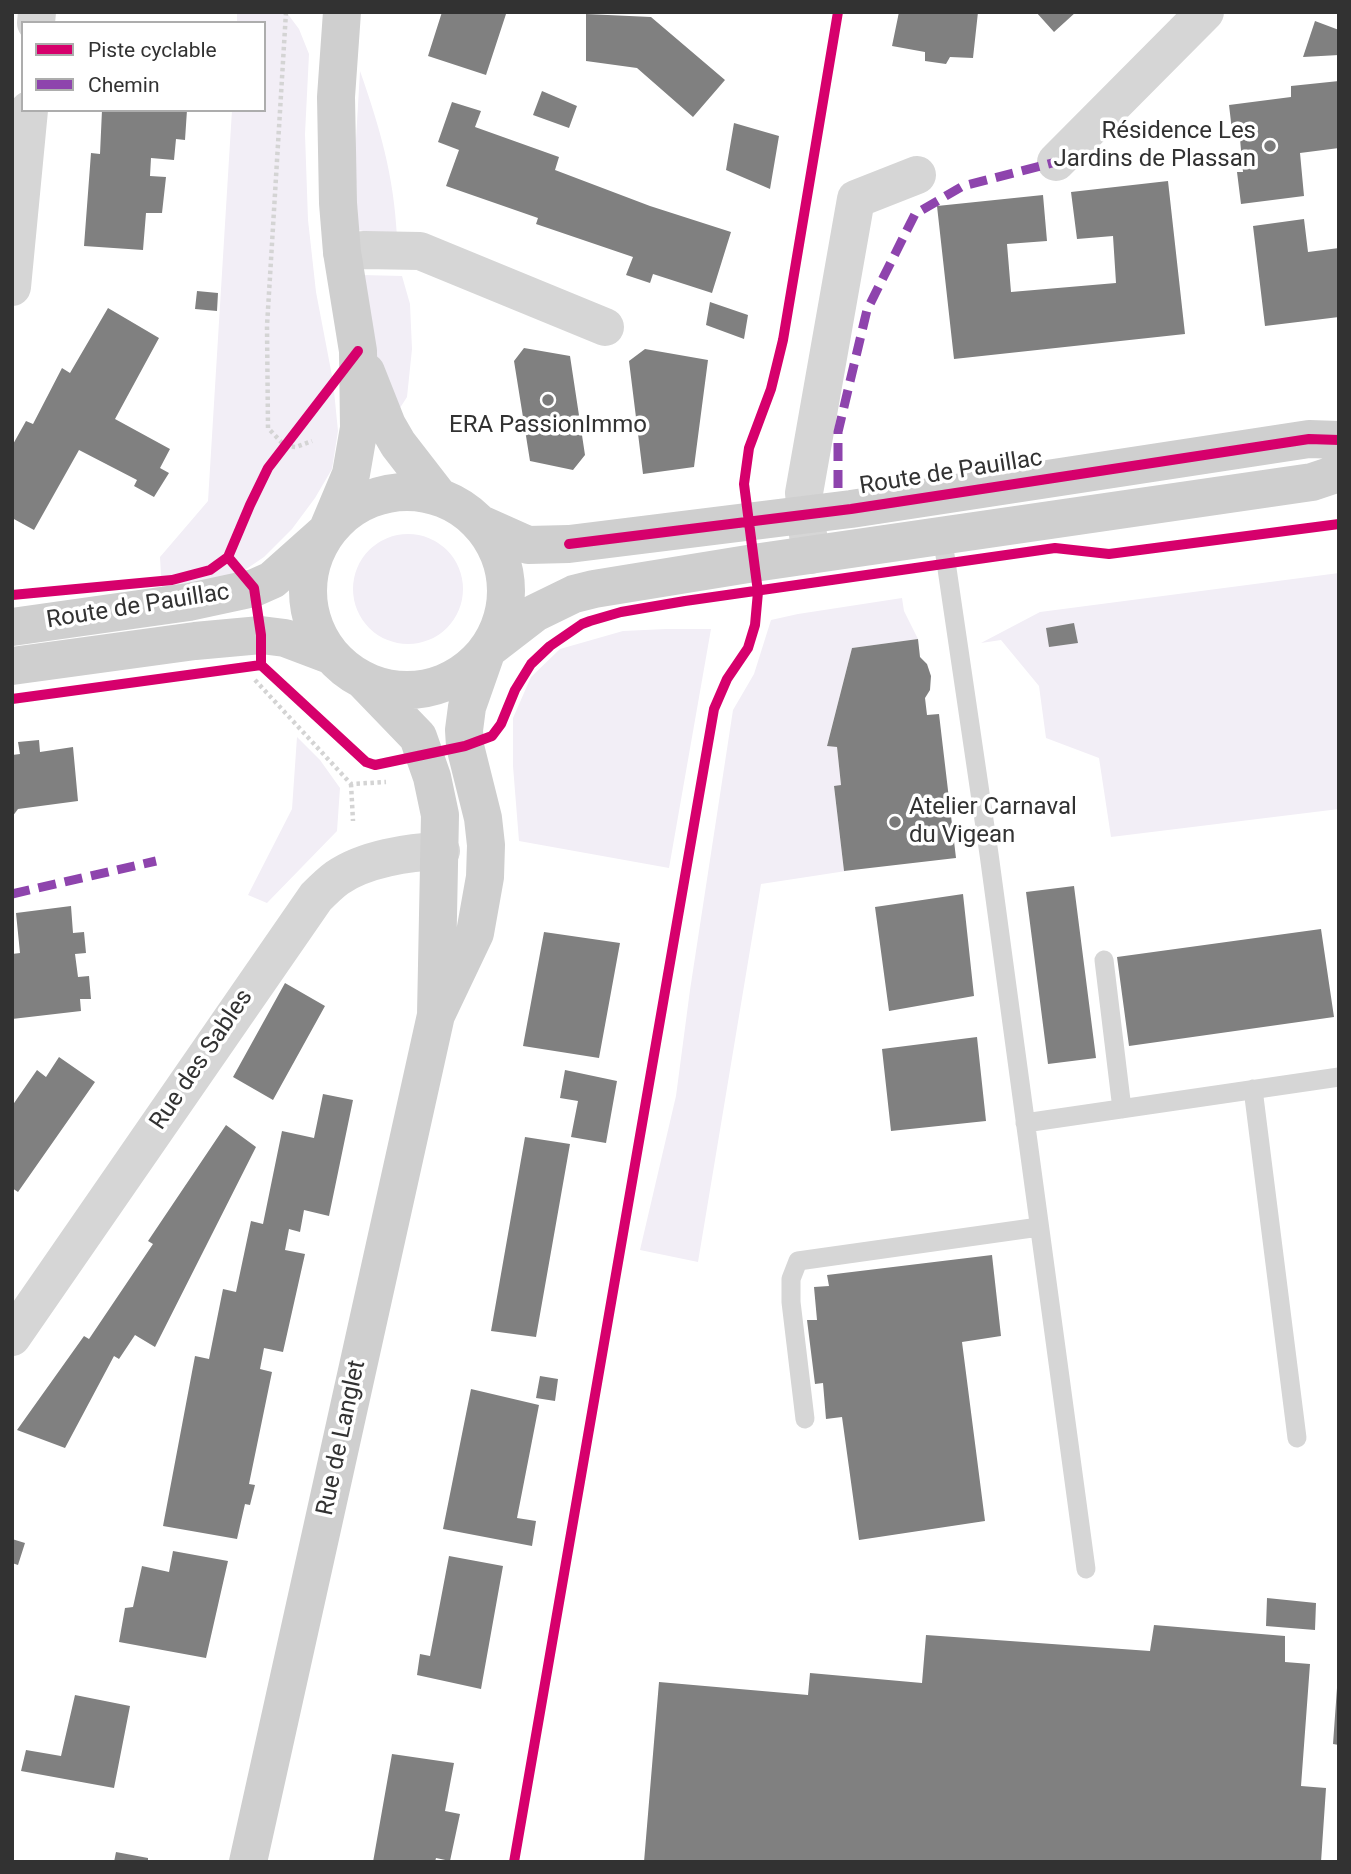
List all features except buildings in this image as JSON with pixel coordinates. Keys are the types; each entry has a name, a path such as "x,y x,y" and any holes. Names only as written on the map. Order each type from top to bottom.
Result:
{"main road":[{"path":"342,12 336,97 338,203 342,252 358,351 359,428 351,474 312,561 307,593 314,626 330,654 346,670 365,682 398,691 432,688 463,674 487,650 535,613 574,594 810,555 1299,484 1339,473"},
{"path":"358,351 387,425 398,444 439,497"},
{"name":"Route de Pauillac","path":"481,524 528,545 569,544 805,515 1309,439 1339,440"},
{"path":"327,531 349,510 378,496 409,491 439,497 462,508 481,524 499,553 506,586 502,620 487,650"},
{"name":"Route de Pauillac","path":"12,627 189,602 254,588 272,580 327,531"},
{"name":"Route de Pauillac","path":"12,666 249,636 285,638 330,654"},
{"name":"Rue de Langlet","path":"436,1015 475,933 485,877 483,818 465,746 464,730 467,707 487,650"},
{"name":"Rue de Langlet","path":"248,1862 436,1015 440,815 432,776 418,737 365,682"}],"street":[{"path":"1056,162 1205,12"},
{"path":"12,287 29,112"},
{"path":"810,555 804,494 856,199 917,175"},
{"path":"342,252 420,251 605,327"},
{"name":"Rue des Sables","path":"12,1338 316,897 339,876 383,859 412,852 440,851"}],"lane":[{"path":"937,496 971,723 1086,1569"},
{"path":"1104,960 1122,1109"},
{"path":"1025,1123 1339,1077"},
{"path":"1252,1089 1297,1438"},
{"path":"805,1419 790,1302 790,1279 797,1261 1039,1227"}],"path":[{"path":"277,457 291,438"}],"shaded area":[{"path":"237,13 287,13 299,29 309,54 305,134 308,220 316,292 333,381 338,431 332,469 315,498 292,529 264,557 233,578 162,593 160,557 208,501 232,112 266,112 266,21 237,21"},
{"path":"360,71 385,153 393,193 397,237 358,230 355,156"},
{"path":"362,275 402,276 410,304 412,349 407,397 398,411 374,359"},
{"path":"408,534 429,538 447,550 459,568 463,589 459,610 447,628 429,640 408,644 387,640 369,628 357,610 353,589 357,568 369,550 387,538"},
{"path":"1339,573 1339,809 1111,837 1099,758 1046,738 1039,686 1001,640 981,643 1040,612"},
{"path":"902,598 904,611 918,639 852,648 827,745 837,747 841,785 834,787 846,871 761,884 698,1262 640,1250 676,1096 733,710 754,674 771,620"},
{"path":"711,629 669,868 519,841 513,766 513,718 531,677 560,649 623,631"},
{"path":"297,737 320,760 340,788 337,831 267,903 248,895 292,809"}],"marked path":[{"path":"838,488 838,432 867,310 915,214 963,186 1056,162"},
{"path":"12,894 156,861"}],"cycle path":[{"path":"514,1862 714,709 727,679 748,648 755,625 758,592 744,484 749,448 771,389 783,340 838,12"},
{"path":"12,595 172,580 210,570 228,557 268,468 358,351"},
{"path":"569,544 851,509 1309,439 1339,440"},
{"path":"228,557 254,588 261,635 261,665 366,762 375,765 465,746 492,736 501,724 515,690 531,664 550,646 582,624 621,612 1055,548 1109,554 1339,524"},
{"path":"12,699 261,665"}],"place":[{"name":"Résidence Les Jardins de Plassan","path":"1270,146"},
{"name":"ERA PassionImmo","path":"548,400"},
{"name":"Atelier Carnaval du Vigean","path":"895,822"}]}
